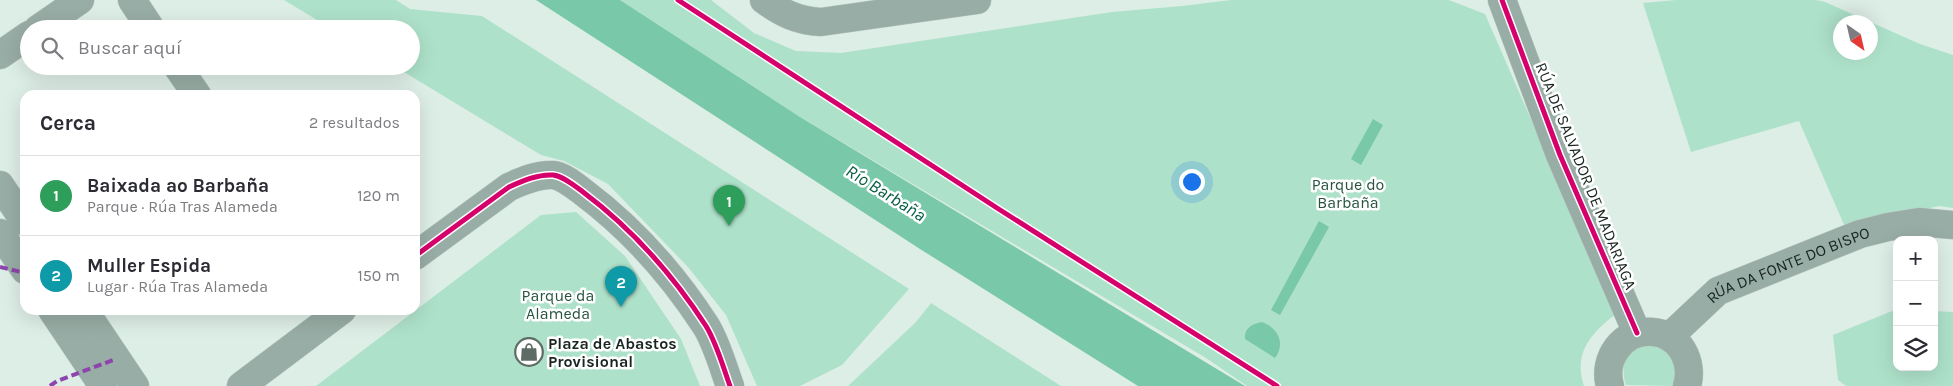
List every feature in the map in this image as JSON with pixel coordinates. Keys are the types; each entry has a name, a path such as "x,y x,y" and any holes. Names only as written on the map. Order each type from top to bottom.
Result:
{"street":[{"path":"51,20 80,0"},
{"path":"132,0 145,20"},
{"path":"764,0 791,17 821,22 977,0"},
{"name":"RÚA DE SALVADOR DE MADARIAGA","path":"1502,0 1560,155 1637,333"},
{"path":"0,55 20,41"},
{"path":"183,75 194,90"},
{"path":"420,252 509,187 526,179 553,175 571,183 594,200 638,240 675,283 707,328 730,386"},
{"path":"0,185 20,215"},
{"name":"RÚA DA FONTE DO BISPO","path":"1669,337 1718,291 1860,234 1919,222 1953,225"},
{"path":"0,233 20,263"},
{"path":"55,315 103,386"},
{"path":"87,315 135,386"},
{"path":"242,386 335,315"},
{"path":"1610,386 1607,368 1612,353 1623,341 1637,333 1653,332 1669,337 1681,347 1688,361 1690,377 1687,386"}],"green space":[{"path":"284,0 396,0 410,9 482,16 909,289 842,365 800,386 757,386 726,315 688,267 608,184 564,161 541,155 409,75 420,75 420,20 317,20"},
{"name":"Parque do Barbaña","path":"620,0 711,0 754,33 796,51 841,53 1112,12 1231,0 1449,0 1485,14 1616,314 1592,336 1586,345 1581,363 1584,386 1247,386 1206,358 800,117"},
{"path":"1676,0 1816,0 1854,15 1833,15 1833,60 1878,60 1878,25 1920,44 1953,55 1953,208 1939,206 1845,227 1799,121 1691,152 1643,3"},
{"name":"Parque da Alameda","path":"576,212 625,256 681,339 700,386 316,386 409,315 420,315 420,307 541,215"},
{"path":"931,303 1061,386 848,386 916,322"},
{"path":"1893,311 1893,371 1938,371 1938,311 1953,312 1953,386 1846,386 1838,380 1833,335"},
{"path":"1648,344 1665,348 1675,360 1676,376 1673,386 1626,385 1624,364 1626,358 1635,349"}],"water":[{"name":"Río Barbaña","path":"536,0 620,0 800,117 1245,386 1138,386 920,249"},
{"path":"1373,119 1383,125 1361,165 1351,159"},
{"path":"1319,221 1329,227 1280,315 1271,310"},
{"path":"1262,322 1272,328 1279,337 1280,347 1275,358 1245,339 1249,327"}],"marked path":[{"path":"0,267 20,272"},
{"path":"50,386 57,381 116,359"}],"cycle path":[{"path":"678,0 997,208 1277,386"},
{"path":"1502,0 1560,155 1637,333"},
{"path":"420,252 509,187 536,177 553,175 561,177 583,192 618,221 650,253 680,289 710,333 730,386"}],"place":[{"name":"Baixada ao Barbaña","path":"729,226"},
{"name":"Muller Espida","path":"621,307"},
{"name":"Plaza de Abastos Provisional","path":"529,352"}]}
